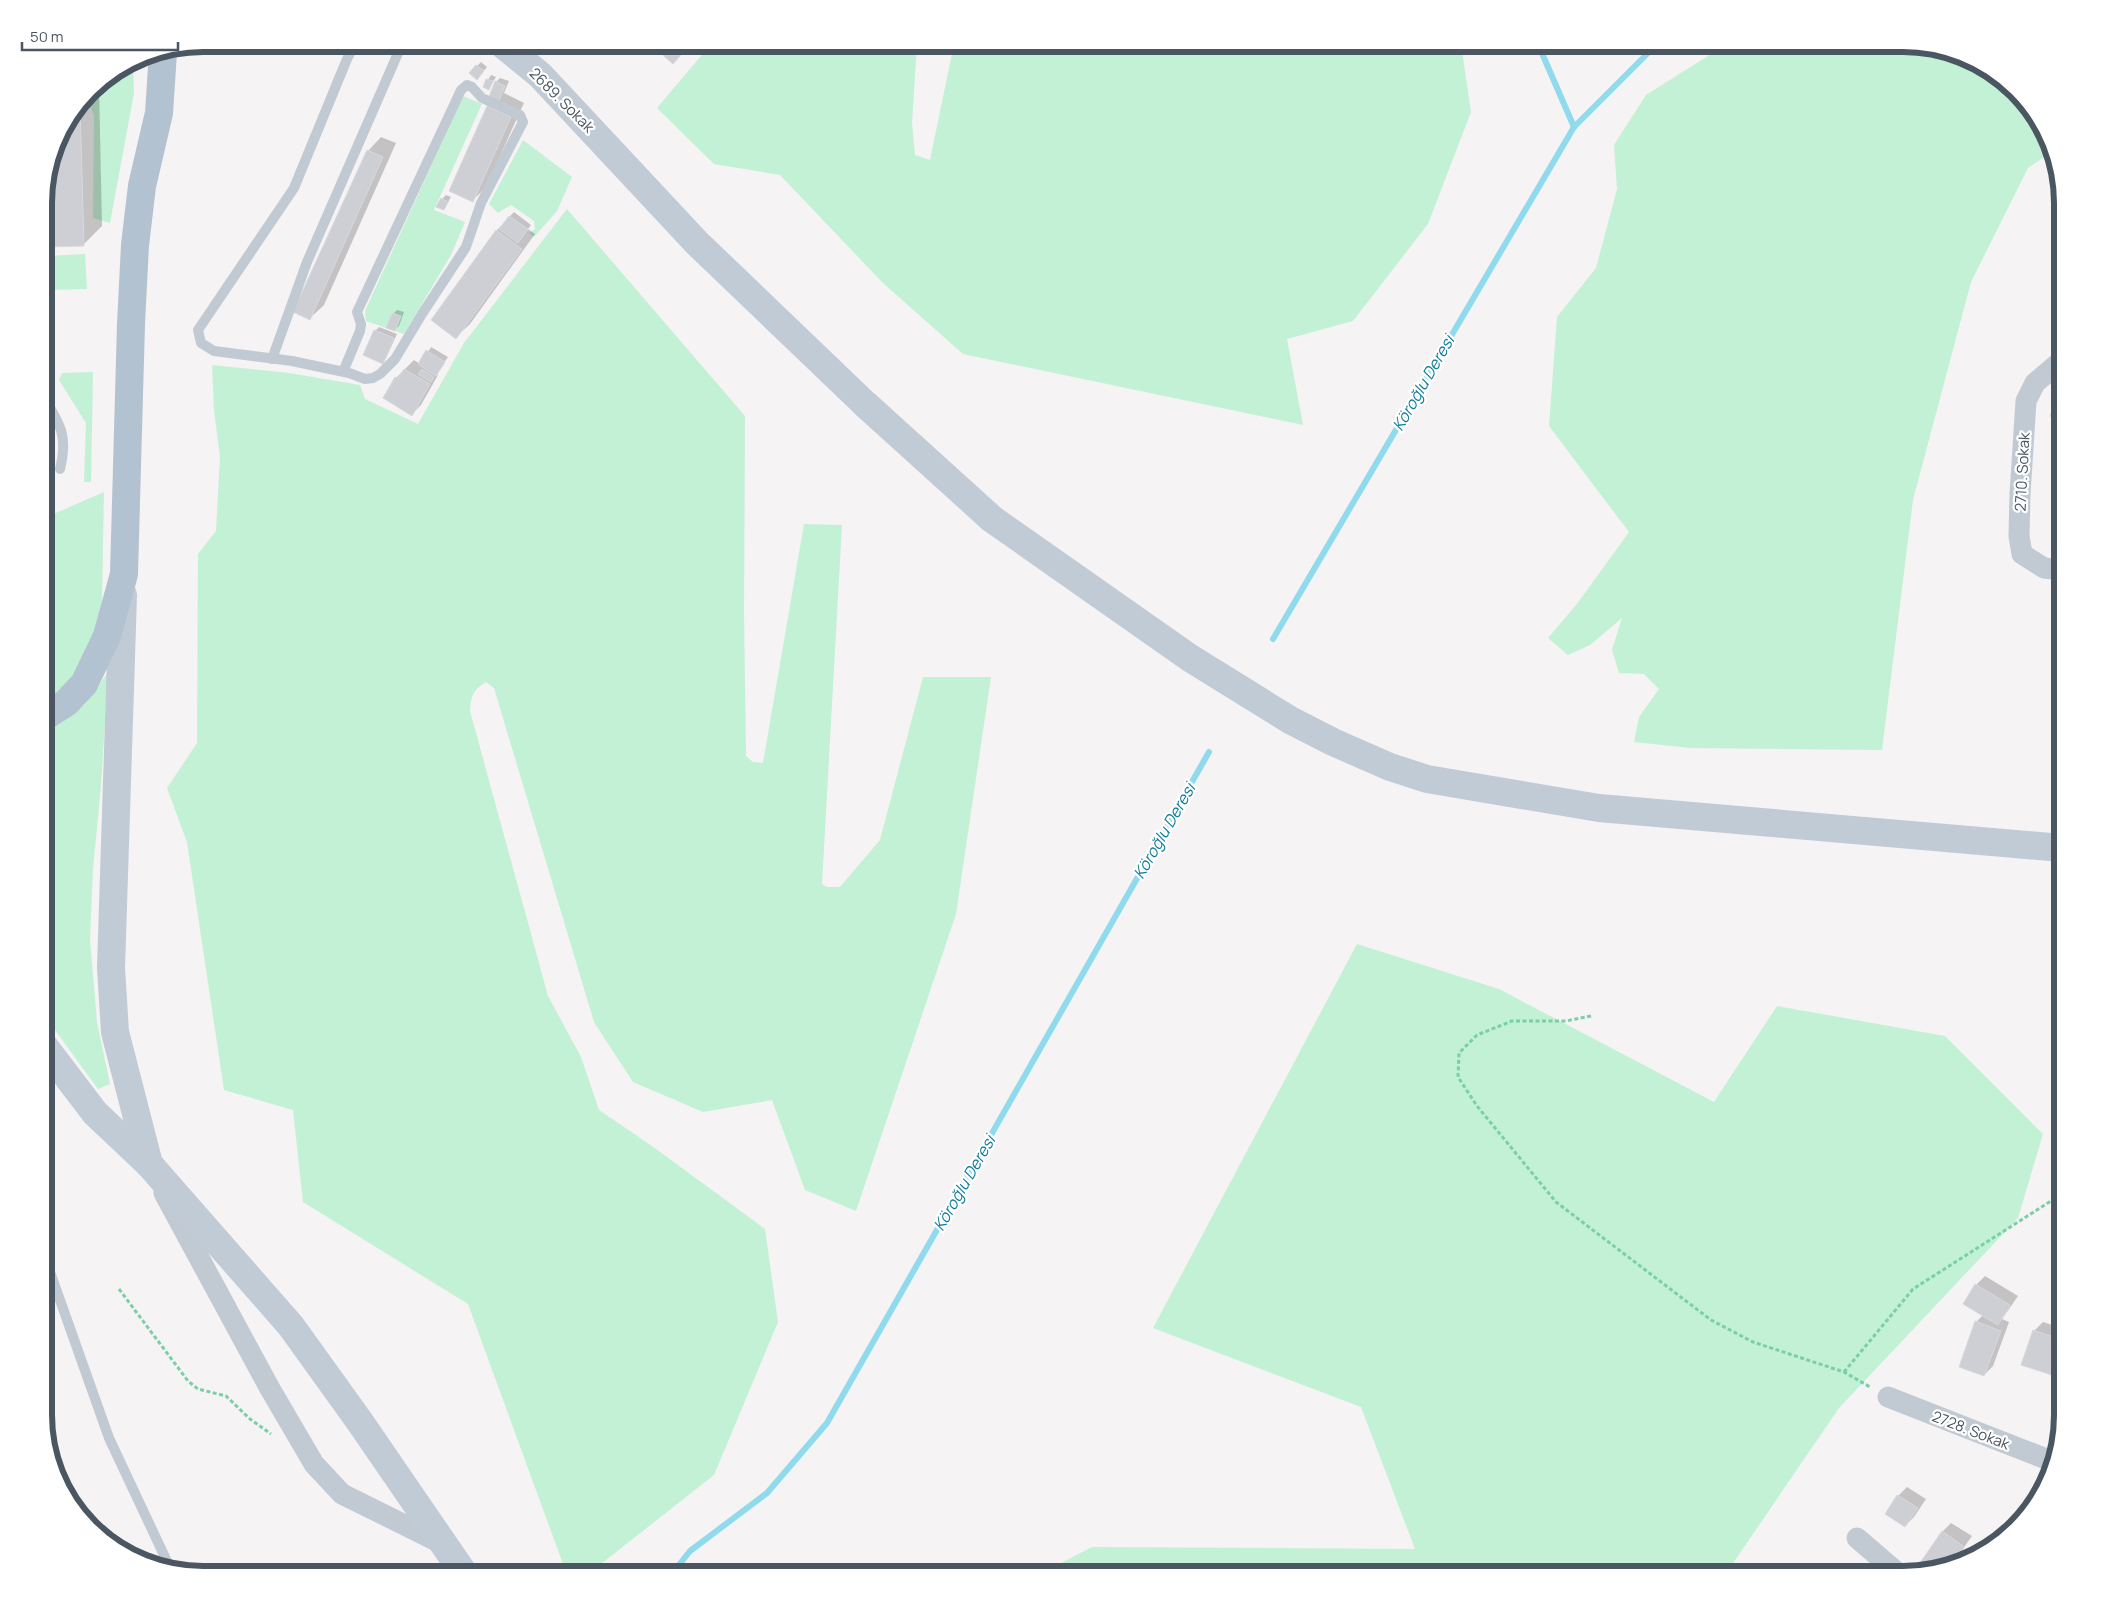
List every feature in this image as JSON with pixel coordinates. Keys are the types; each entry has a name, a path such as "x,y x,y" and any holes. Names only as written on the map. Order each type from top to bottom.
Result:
{"main road":[{"name":"2689. Sokak","path":"513,53 540,75 697,243 865,404 992,519 1190,658 1290,720 1333,742 1390,767 1427,780 1599,808 2053,847"},
{"path":"149,1164 115,1032 111,968 135,245 142,186 159,113 163,59"},
{"path":"53,711 66,703 84,684 107,636 124,574"},
{"path":"53,1058 96,1113 149,1164 291,1326 360,1422 459,1566"}],"street":[{"name":"2710. Sokak","path":"2053,368 2035,383 2026,401 2020,528 2022,554 2044,568 2053,569"},
{"path":"149,1164 269,1387 314,1464 342,1494 443,1544"},
{"name":"2728. Sokak","path":"1888,1397 2046,1459"},
{"path":"1857,1538 1890,1566"}],"lane":[{"path":"343,372 360,331 361,324 357,312 461,90 467,85 472,87 482,98 520,115 523,122 481,203 466,247 389,367 373,378 365,379 343,372 272,358 214,350 201,343 198,330 294,188 350,53"},
{"path":"272,358 307,262 398,53"},
{"path":"53,413 64,436 60,470"},
{"path":"53,1280 109,1438 167,1561"}],"path":[{"path":"1591,1016 1566,1021 1512,1021 1477,1036 1459,1053 1458,1077 1477,1106 1556,1202 1711,1320 1753,1342 1844,1372 1888,1397"},
{"path":"1844,1372 1913,1289 2053,1200"},
{"path":"119,1289 188,1381 198,1389 226,1396 250,1420 274,1436"}],"green space":[{"path":"1462,52 1471,112 1428,224 1353,321 1287,339 1303,425 963,354 883,283 780,175 714,164 657,108 704,53 916,53 912,123 915,155 930,160 952,53"},
{"path":"1714,52 1902,52 1932,55 1969,68 1994,84 2022,112 2042,146 2045,156 2028,168 1971,282 1913,500 1882,750 1690,748 1634,742 1639,717 1659,689 1644,674 1619,673 1612,650 1622,618 1590,645 1568,655 1548,638 1577,604 1629,532 1549,426 1557,317 1596,268 1617,189 1614,145 1646,95"},
{"path":"133,70 134,93 110,223 93,218 94,115 90,104 104,90"},
{"path":"463,96 482,104 434,210 465,222 451,255 404,334 366,321 365,311"},
{"path":"523,140 572,177 557,211 534,237 529,233 535,229 534,221 511,205 498,213 489,204"},
{"path":"567,209 745,416 744,613 746,756 753,762 763,763 804,524 842,525 822,884 827,887 840,887 880,840 923,677 991,677 956,914 856,1211 805,1190 772,1100 703,1112 633,1082 594,1022 494,688 486,682 473,694 470,711 548,996 581,1057 599,1110 652,1146 765,1229 778,1322 714,1475 598,1566 564,1566 468,1304 303,1202 293,1110 224,1090 187,842 167,788 197,743 198,554 216,531 220,457 214,410 212,365 289,373 360,385 365,399 418,424 464,343"},
{"path":"85,254 87,289 53,290 53,256"},
{"path":"93,372 91,482 84,482 86,423 59,380 62,373"},
{"path":"104,492 102,601 97,639 72,682 53,696 53,514"},
{"path":"108,672 101,786 93,869 90,939 97,1022 110,1084 98,1089 53,1027 53,725 84,705"},
{"path":"1357,944 1499,989 1714,1102 1777,1006 1945,1036 2043,1134 2018,1218 1839,1408 1731,1566 1055,1566 1092,1547 1415,1549 1361,1407 1153,1328"}],"building":[{"path":"660,53 683,53 673,64"},
{"path":"476,65 484,71 477,80 469,73"},
{"path":"486,79 493,81 489,90 483,87"},
{"path":"495,81 505,86 499,101 489,97"},
{"path":"487,106 511,117 473,202 449,191"},
{"path":"80,117 84,246 53,247 54,184 58,165 68,137"},
{"path":"367,150 383,157 310,320 293,312"},
{"path":"441,198 448,202 444,210 436,207"},
{"path":"509,216 528,229 518,243 499,229"},
{"path":"496,230 522,249 456,339 431,320"},
{"path":"392,313 401,316 395,331 386,328"},
{"path":"374,330 394,338 383,364 363,355"},
{"path":"426,350 445,362 436,376 418,364"},
{"path":"404,369 430,384 412,416 383,398 395,377 398,379"},
{"path":"422,369 434,377 431,382 418,374"},
{"path":"1975,1284 2010,1305 1998,1325 1963,1304"},
{"path":"1975,1321 2001,1331 1984,1376 1959,1367"},
{"path":"2033,1330 2053,1337 2053,1375 2021,1365"},
{"path":"1897,1495 1918,1508 1905,1527 1885,1514"},
{"path":"1942,1531 1963,1546 1956,1556 1923,1565 1920,1563"}],"waterway":[{"name":"Köroğlu Deresi","path":"1542,52 1574,127"},
{"name":"Köroğlu Deresi","path":"1273,639 1574,127 1649,52"},
{"name":"Köroğlu Deresi","path":"678,1566 690,1551 767,1493 827,1423 1209,752"}]}
